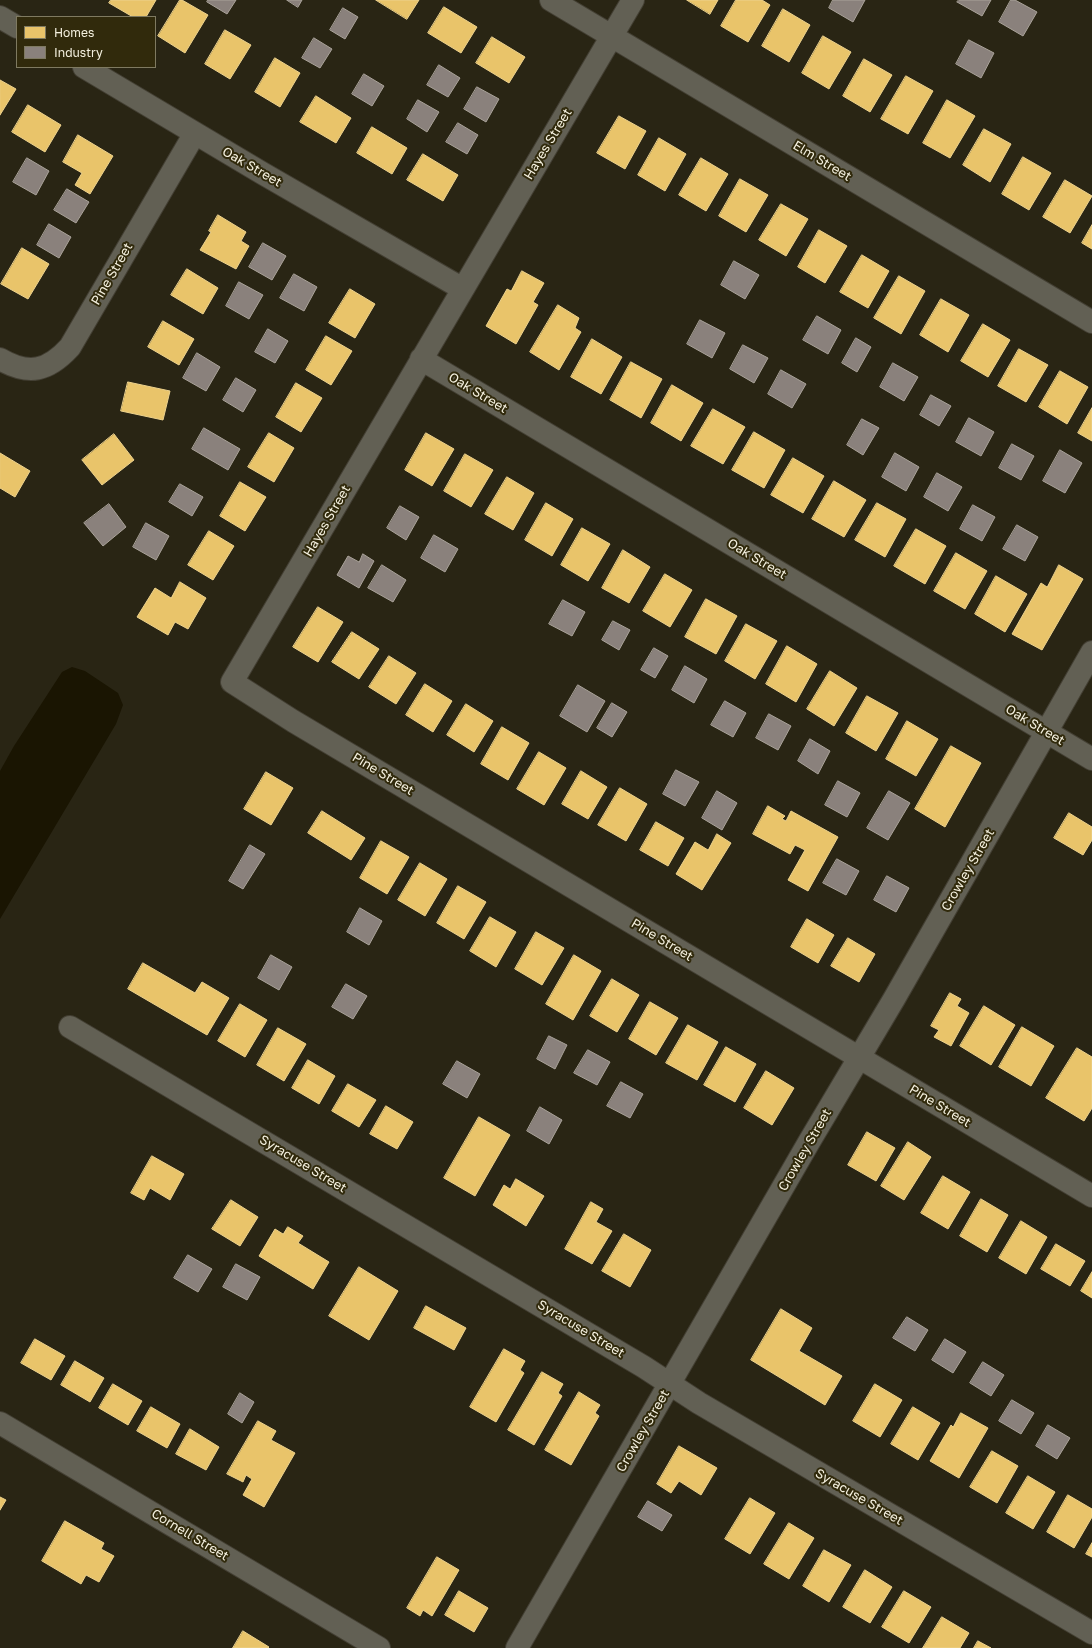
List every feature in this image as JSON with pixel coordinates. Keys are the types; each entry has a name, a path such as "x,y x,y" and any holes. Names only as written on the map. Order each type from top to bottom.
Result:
{"street":[{"name":"Elm Street","path":"551,0 1092,322"},
{"name":"Hayes Street","path":"232,682 633,0"},
{"path":"0,17 16,26"},
{"name":"Oak Street","path":"86,68 463,288"},
{"name":"Pine Street","path":"0,359 22,369 34,370 58,360 70,347 195,133"},
{"name":"Oak Street","path":"421,359 1092,760"},
{"name":"Crowley Street","path":"517,1648 809,1142 894,999 1092,652"},
{"name":"Pine Street","path":"232,682 300,725 1092,1196"},
{"name":"Syracuse Street","path":"70,1027 638,1363 706,1407 1092,1633"},
{"name":"Cornell Street","path":"0,1423 379,1648"}],"shaded area":[{"path":"72,667 85,671 118,693 123,705 116,724 0,919 0,771 14,746 62,672"}],"building: Homes":[{"path":"111,0 156,0 147,16 131,16 109,3"},
{"path":"180,0 208,15 185,53 158,36"},
{"path":"376,0 419,0 407,19"},
{"path":"687,0 718,0 710,14"},
{"path":"736,0 762,0 770,5 748,42 721,26"},
{"path":"444,7 477,27 461,53 428,33"},
{"path":"783,9 810,25 789,62 762,46"},
{"path":"225,30 251,45 230,79 205,64"},
{"path":"823,36 851,52 829,89 802,73"},
{"path":"492,37 525,57 509,83 476,63"},
{"path":"275,58 300,73 280,107 255,92"},
{"path":"864,59 892,75 870,112 843,96"},
{"path":"906,76 933,91 908,134 881,119"},
{"path":"0,80 16,89 0,115"},
{"path":"316,96 351,118 336,143 300,122"},
{"path":"947,100 975,116 950,158 923,143"},
{"path":"28,105 61,125 45,152 12,132"},
{"path":"619,116 646,131 625,169 597,153"},
{"path":"372,127 407,148 392,174 357,153"},
{"path":"984,129 1011,144 990,182 963,165"},
{"path":"78,135 113,156 90,194 75,185 82,173 63,162"},
{"path":"659,138 686,154 665,191 638,175"},
{"path":"423,154 458,175 443,201 407,180"},
{"path":"1023,157 1051,173 1029,210 1002,194"},
{"path":"701,158 728,174 706,211 679,195"},
{"path":"740,179 768,195 746,232 719,216"},
{"path":"1065,180 1092,196 1070,233 1043,217"},
{"path":"781,204 808,219 786,256 759,240"},
{"path":"218,215 246,232 241,241 249,246 236,269 200,250 211,232 209,231"},
{"path":"1092,225 1092,249 1082,243"},
{"path":"819,230 847,246 825,283 798,267"},
{"path":"22,248 49,264 28,299 1,284"},
{"path":"862,255 889,271 868,308 840,292"},
{"path":"187,269 218,288 203,314 171,295"},
{"path":"522,271 544,283 533,302 538,305 516,344 486,326 507,289 511,291"},
{"path":"899,276 925,291 901,334 874,318"},
{"path":"350,289 375,304 355,338 329,323"},
{"path":"941,299 969,315 948,352 920,335"},
{"path":"558,305 579,318 575,328 581,332 559,370 530,352"},
{"path":"163,321 194,339 179,365 148,347"},
{"path":"983,324 1010,340 988,377 961,361"},
{"path":"326,336 352,351 331,385 306,370"},
{"path":"592,339 622,357 601,394 571,377"},
{"path":"1019,349 1048,365 1026,402 998,386"},
{"path":"631,362 662,379 641,418 610,400"},
{"path":"1060,371 1088,387 1067,424 1039,407"},
{"path":"128,382 170,391 163,420 121,411"},
{"path":"296,383 322,398 301,432 276,417"},
{"path":"672,385 703,403 681,441 651,423"},
{"path":"1092,408 1092,441 1078,433"},
{"path":"713,409 745,427 723,464 691,446"},
{"path":"754,432 785,450 764,488 732,470"},
{"path":"269,433 294,448 274,482 248,467"},
{"path":"426,433 454,449 432,486 405,470"},
{"path":"114,434 134,460 102,485 82,460"},
{"path":"0,453 30,471 15,497 0,488"},
{"path":"465,454 493,470 471,507 444,491"},
{"path":"793,458 824,476 803,513 771,495"},
{"path":"507,477 534,493 513,530 485,514"},
{"path":"834,481 866,500 844,537 812,519"},
{"path":"240,482 266,497 245,531 220,516"},
{"path":"546,503 573,519 552,556 525,540"},
{"path":"877,503 906,519 885,557 855,540"},
{"path":"582,528 610,544 588,581 561,565"},
{"path":"916,529 946,546 925,584 894,566"},
{"path":"209,531 234,546 213,580 188,565"},
{"path":"623,550 650,567 629,603 602,588"},
{"path":"956,553 987,571 965,609 934,591"},
{"path":"1059,565 1083,579 1042,650 1012,634 1041,583 1047,587"},
{"path":"665,574 692,590 670,627 643,611"},
{"path":"996,576 1027,594 1005,632 975,614"},
{"path":"180,582 206,598 188,629 175,622 168,635 137,617 155,588 171,598"},
{"path":"706,599 737,616 716,654 685,637"},
{"path":"318,607 343,622 318,662 293,647"},
{"path":"746,624 777,641 755,679 725,661"},
{"path":"352,632 379,649 359,679 332,662"},
{"path":"787,646 817,664 796,702 766,684"},
{"path":"389,656 416,673 396,704 369,687"},
{"path":"830,671 857,688 834,726 807,709"},
{"path":"425,684 452,701 433,732 406,715"},
{"path":"867,696 898,713 876,751 846,733"},
{"path":"466,704 493,721 474,752 447,735"},
{"path":"907,721 938,739 916,776 886,759"},
{"path":"502,727 529,743 508,780 481,764"},
{"path":"951,746 981,763 945,827 915,809"},
{"path":"539,752 566,768 544,805 517,789"},
{"path":"581,771 607,787 588,819 562,804"},
{"path":"266,772 293,788 271,825 244,809"},
{"path":"620,788 647,804 626,841 598,825"},
{"path":"768,806 785,816 782,819 786,821 791,811 838,837 808,891 788,880 805,850 795,845 790,854 753,834"},
{"path":"322,811 365,838 351,860 308,833"},
{"path":"1069,813 1092,827 1092,840 1083,855 1054,838"},
{"path":"656,822 684,838 668,866 640,850"},
{"path":"717,834 731,843 702,890 676,874 695,842 708,850"},
{"path":"381,841 409,857 387,894 360,878"},
{"path":"420,863 447,879 425,916 398,900"},
{"path":"458,886 486,902 464,939 437,923"},
{"path":"490,917 516,932 496,967 470,951"},
{"path":"807,919 834,935 818,963 791,947"},
{"path":"536,932 564,948 542,985 515,969"},
{"path":"848,938 875,954 859,982 831,966"},
{"path":"574,955 601,971 573,1020 546,1004"},
{"path":"143,963 195,993 202,982 229,998 207,1035 128,989"},
{"path":"612,979 639,995 617,1032 590,1016"},
{"path":"950,993 961,999 957,1006 969,1013 951,1046 934,1037 939,1030 931,1026"},
{"path":"650,1002 678,1018 656,1055 629,1039"},
{"path":"240,1004 267,1020 245,1057 218,1041"},
{"path":"984,1006 1015,1025 991,1065 960,1046"},
{"path":"688,1025 718,1042 697,1080 666,1063"},
{"path":"1022,1027 1054,1046 1031,1086 999,1067"},
{"path":"278,1028 306,1044 284,1081 257,1065"},
{"path":"726,1047 756,1064 735,1102 704,1085"},
{"path":"1077,1048 1092,1057 1092,1108 1084,1121 1046,1098"},
{"path":"308,1060 335,1076 319,1104 292,1088"},
{"path":"766,1071 794,1088 772,1125 744,1108"},
{"path":"348,1084 376,1100 359,1127 332,1111"},
{"path":"386,1106 413,1122 397,1149 370,1134"},
{"path":"479,1117 510,1135 475,1196 444,1178"},
{"path":"867,1132 895,1148 876,1181 848,1165"},
{"path":"908,1142 931,1157 904,1200 881,1186"},
{"path":"152,1156 184,1174 170,1200 150,1188 144,1200 131,1193"},
{"path":"943,1176 970,1192 948,1229 921,1213"},
{"path":"516,1179 544,1196 526,1226 493,1205 504,1185 510,1189"},
{"path":"981,1199 1008,1215 987,1252 960,1236"},
{"path":"231,1200 258,1217 240,1246 212,1229"},
{"path":"591,1202 603,1209 596,1222 612,1231 592,1264 565,1249"},
{"path":"1021,1221 1047,1237 1026,1274 999,1258"},
{"path":"288,1227 303,1236 298,1243 329,1262 313,1289 259,1256 275,1229 283,1234"},
{"path":"624,1234 651,1250 630,1287 602,1271"},
{"path":"1056,1244 1085,1261 1070,1286 1041,1269"},
{"path":"359,1267 398,1291 369,1340 329,1316"},
{"path":"1092,1272 1092,1298 1081,1291"},
{"path":"426,1306 466,1328 454,1350 414,1328"},
{"path":"781,1309 812,1328 799,1351 842,1376 825,1405 751,1360"},
{"path":"35,1339 65,1356 51,1380 21,1363"},
{"path":"504,1349 525,1361 520,1370 524,1373 496,1422 470,1407"},
{"path":"75,1361 104,1378 90,1402 61,1385"},
{"path":"542,1372 563,1384 558,1393 562,1396 534,1445 508,1430"},
{"path":"113,1384 142,1401 128,1425 99,1408"},
{"path":"875,1384 902,1400 880,1437 853,1421"},
{"path":"579,1392 600,1405 595,1413 599,1416 571,1465 545,1450"},
{"path":"151,1407 180,1424 167,1448 137,1431"},
{"path":"913,1407 940,1423 918,1460 891,1444"},
{"path":"961,1413 988,1428 959,1478 930,1461 951,1425 953,1427"},
{"path":"258,1421 276,1431 271,1440 295,1453 264,1507 243,1495 252,1479 246,1475 243,1482 227,1474"},
{"path":"190,1429 219,1447 206,1470 176,1454"},
{"path":"679,1446 717,1468 701,1495 679,1481 671,1493 657,1484"},
{"path":"992,1451 1018,1466 997,1503 970,1487"},
{"path":"1028,1476 1055,1492 1033,1529 1006,1513"},
{"path":"1068,1495 1092,1509 1092,1517 1074,1548 1047,1532"},
{"path":"0,1497 6,1500 0,1510"},
{"path":"750,1498 775,1513 750,1554 725,1539"},
{"path":"65,1521 104,1543 101,1549 114,1556 99,1582 86,1575 81,1584 42,1561"},
{"path":"789,1523 814,1538 789,1579 764,1564"},
{"path":"1092,1543 1092,1557 1086,1554"},
{"path":"824,1550 851,1565 829,1602 803,1586"},
{"path":"437,1557 459,1570 432,1616 423,1610 420,1616 407,1608"},
{"path":"865,1570 892,1587 870,1623 843,1607"},
{"path":"459,1591 488,1608 474,1632 445,1615"},
{"path":"904,1591 931,1607 909,1643 882,1627"},
{"path":"942,1617 969,1633 960,1648 923,1648"},
{"path":"243,1631 269,1647 233,1648"},
{"path":"978,1641 991,1648 974,1648"}],"building: Industry":[{"path":"208,0 236,0 227,14 207,2"},
{"path":"287,0 302,0 298,7"},
{"path":"833,0 865,0 853,22 829,8"},
{"path":"959,0 991,0 982,16 957,2"},
{"path":"1011,0 1015,0 1037,12 1023,36 999,22"},
{"path":"343,8 358,17 345,39 330,30"},
{"path":"314,38 332,49 320,68 302,58"},
{"path":"969,40 994,53 981,78 956,64"},
{"path":"439,65 460,78 448,97 427,85"},
{"path":"364,74 384,86 372,106 352,94"},
{"path":"477,87 499,99 486,122 464,109"},
{"path":"418,100 439,112 427,132 407,119"},
{"path":"458,123 478,135 467,154 446,142"},
{"path":"27,158 49,171 36,195 13,182"},
{"path":"67,189 89,202 76,223 54,210"},
{"path":"49,224 71,237 59,258 37,245"},
{"path":"263,243 286,256 272,280 249,267"},
{"path":"734,261 759,275 745,299 721,285"},
{"path":"294,274 317,287 304,311 280,298"},
{"path":"239,282 263,295 249,319 226,306"},
{"path":"817,316 841,330 828,354 803,340"},
{"path":"700,320 725,333 712,358 687,344"},
{"path":"268,329 288,341 275,363 255,352"},
{"path":"856,338 871,347 857,372 842,363"},
{"path":"743,345 768,358 754,383 730,369"},
{"path":"197,353 220,367 206,391 183,378"},
{"path":"893,363 918,377 904,401 880,387"},
{"path":"781,370 806,384 792,408 768,394"},
{"path":"236,378 256,390 243,412 223,400"},
{"path":"931,395 951,406 939,426 920,415"},
{"path":"969,418 994,432 981,456 956,442"},
{"path":"862,419 879,428 863,455 847,445"},
{"path":"204,428 240,449 228,470 192,449"},
{"path":"1012,444 1034,456 1021,480 999,468"},
{"path":"1060,450 1082,463 1065,493 1043,481"},
{"path":"895,453 919,467 906,491 882,477"},
{"path":"937,473 962,487 948,511 924,497"},
{"path":"180,484 203,497 192,516 169,502"},
{"path":"109,504 126,527 103,546 84,523"},
{"path":"973,505 995,517 982,541 960,529"},
{"path":"400,506 419,517 406,540 387,528"},
{"path":"146,523 169,536 156,560 133,547"},
{"path":"1017,525 1038,537 1025,561 1003,549"},
{"path":"434,535 458,549 445,572 421,558"},
{"path":"363,554 374,561 359,588 337,575 348,556 359,562"},
{"path":"382,565 406,580 393,602 368,588"},
{"path":"563,600 585,612 572,636 549,624"},
{"path":"613,621 630,630 619,650 602,640"},
{"path":"654,648 668,656 655,678 641,670"},
{"path":"685,666 707,679 694,703 672,690"},
{"path":"578,685 605,701 587,732 560,716"},
{"path":"725,701 746,713 733,737 711,725"},
{"path":"612,703 627,712 612,737 597,728"},
{"path":"769,714 791,726 778,750 756,738"},
{"path":"810,739 830,751 818,774 798,761"},
{"path":"676,770 699,782 685,806 663,794"},
{"path":"838,781 860,793 847,817 825,805"},
{"path":"717,791 737,803 722,830 702,818"},
{"path":"889,791 910,803 888,840 867,828"},
{"path":"250,845 265,854 243,889 229,881"},
{"path":"837,859 859,871 846,895 823,883"},
{"path":"887,876 909,888 896,912 874,900"},
{"path":"360,908 382,921 369,945 347,932"},
{"path":"271,955 292,967 279,990 258,978"},
{"path":"346,984 367,996 353,1019 332,1007"},
{"path":"549,1036 567,1045 555,1069 537,1059"},
{"path":"588,1050 610,1062 597,1085 574,1073"},
{"path":"457,1061 480,1074 467,1098 443,1084"},
{"path":"621,1082 643,1094 630,1118 607,1106"},
{"path":"540,1107 562,1120 549,1144 527,1131"},
{"path":"188,1255 212,1269 198,1292 174,1278"},
{"path":"236,1264 260,1277 247,1300 223,1287"},
{"path":"907,1317 928,1330 915,1351 893,1338"},
{"path":"945,1339 966,1352 953,1373 932,1360"},
{"path":"983,1362 1004,1375 991,1396 970,1383"},
{"path":"240,1393 254,1402 242,1423 228,1414"},
{"path":"1012,1400 1034,1413 1021,1434 999,1421"},
{"path":"1048,1425 1070,1438 1057,1459 1036,1446"},
{"path":"648,1501 672,1515 662,1531 638,1517"}]}
